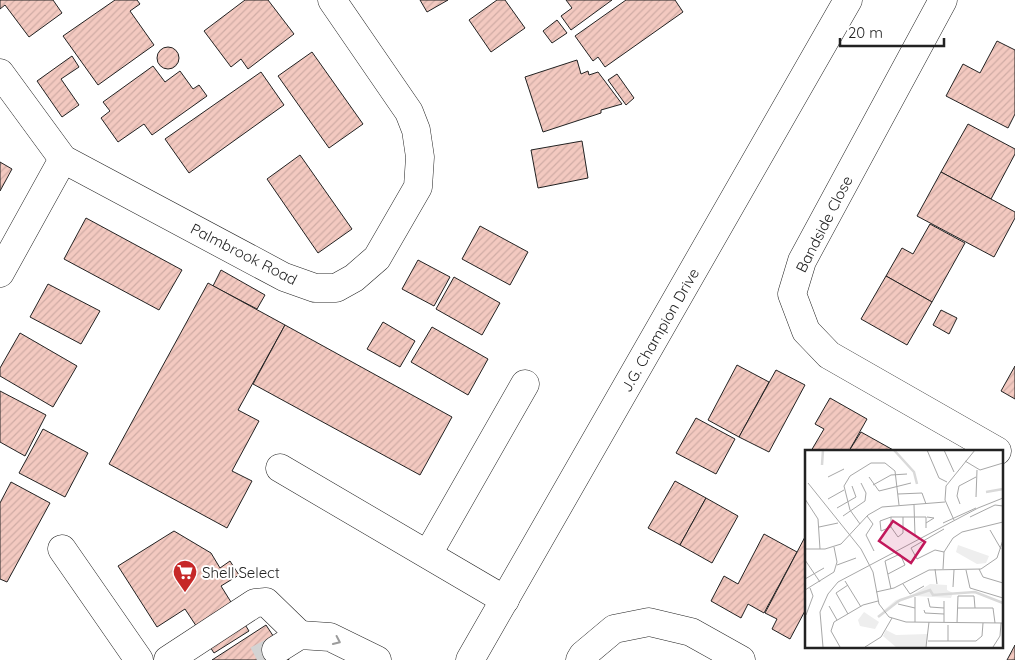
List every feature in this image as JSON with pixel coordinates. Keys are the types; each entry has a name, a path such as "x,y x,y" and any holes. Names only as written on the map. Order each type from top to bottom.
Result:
{"street":[{"name":"Palmbrook Road","path":"63,159 284,277 315,288 336,288 354,278 377,258 418,187 420,157 416,130 409,112 332,0"},
{"name":"J.G. Champion Drive","path":"470,660 848,0"},
{"name":"Bandside Close","path":"943,0 802,261 792,294 806,330 829,356 995,450"},
{"path":"0,73 63,159 0,273"},
{"path":"428,554 525,384"},
{"path":"1002,455 1015,462"},
{"path":"280,468 505,600"},
{"path":"62,549 139,660"},
{"path":"168,660 255,603 266,602 300,635"},
{"path":"580,660 583,655 614,629 649,622 691,632 741,660"},
{"path":"276,650 300,635 330,637 377,660"}],"building":[{"path":"0,0 53,0 62,13 29,37 5,5 0,9"},
{"path":"115,0 137,0 140,4 130,11 154,45 98,85 63,36"},
{"path":"245,0 268,0 294,34 248,69 241,59 231,67 204,31"},
{"path":"420,0 448,0 427,12"},
{"path":"497,0 505,0 525,28 491,52 469,20"},
{"path":"566,0 612,0 571,30 561,16 572,8"},
{"path":"626,0 675,0 683,12 605,67 598,57 593,61 575,36"},
{"path":"557,20 567,33 552,43 543,31"},
{"path":"997,41 1015,50 1015,114 1008,128 946,96 963,64 980,73"},
{"path":"168,47 176,50 179,58 176,66 168,69 160,66 157,58 160,50"},
{"path":"312,52 363,124 329,148 278,76"},
{"path":"72,56 79,67 61,79 79,105 62,117 37,81"},
{"path":"577,60 581,74 588,71 589,75 598,72 622,104 543,132 525,77"},
{"path":"153,66 165,82 180,71 193,89 199,85 207,96 152,135 144,124 118,142 101,118 110,111 103,102"},
{"path":"261,72 284,105 189,173 165,139"},
{"path":"617,74 634,98 626,105 608,80"},
{"path":"968,124 1015,149 1015,154 991,199 941,172"},
{"path":"582,141 588,178 538,188 531,150"},
{"path":"300,155 352,229 318,253 267,179"},
{"path":"0,162 12,169 0,191"},
{"path":"941,172 1015,212 1015,218 994,257 917,216"},
{"path":"86,218 182,270 159,310 64,259"},
{"path":"930,224 965,243 932,302 886,276 902,248 913,254"},
{"path":"480,226 528,252 510,285 462,259"},
{"path":"418,260 450,277 434,306 402,289"},
{"path":"221,270 265,295 257,309 213,286"},
{"path":"886,276 932,302 907,345 861,319"},
{"path":"454,277 500,303 482,335 436,309"},
{"path":"208,283 285,325 238,410 259,421 232,471 252,481 227,528 109,464"},
{"path":"48,284 100,311 81,344 30,317"},
{"path":"941,310 957,318 949,334 933,325"},
{"path":"383,322 415,341 400,367 367,349"},
{"path":"285,325 452,417 420,475 253,384"},
{"path":"432,327 488,359 468,395 411,362"},
{"path":"20,333 77,366 53,407 0,376 0,368"},
{"path":"737,365 769,382 739,437 708,420"},
{"path":"1015,366 1015,399 1001,391"},
{"path":"776,370 805,385 769,452 739,437"},
{"path":"0,391 46,415 25,456 0,442"},
{"path":"830,398 867,419 850,450 812,450 824,429 815,424"},
{"path":"696,418 735,439 716,474 676,453"},
{"path":"43,429 88,453 65,497 19,473"},
{"path":"861,432 893,450 850,450"},
{"path":"675,481 706,498 680,545 648,528"},
{"path":"11,482 50,503 7,582 0,579 0,503"},
{"path":"706,498 738,516 712,563 680,545"},
{"path":"174,531 211,553 220,568 230,561 239,575 221,586 249,631 214,653 185,609 157,627 118,566"},
{"path":"764,534 797,552 764,613 748,604 741,618 711,601 724,576 738,584"},
{"path":"805,537 805,611 790,639 772,629 777,619 765,613"},
{"path":"266,625 289,660 212,660"},
{"path":"1015,645 1015,660 1007,660"}],"tunnel":[{"path":"257,660 276,650"}],"place":[{"name":"Shell Select","path":"185,593"}]}
